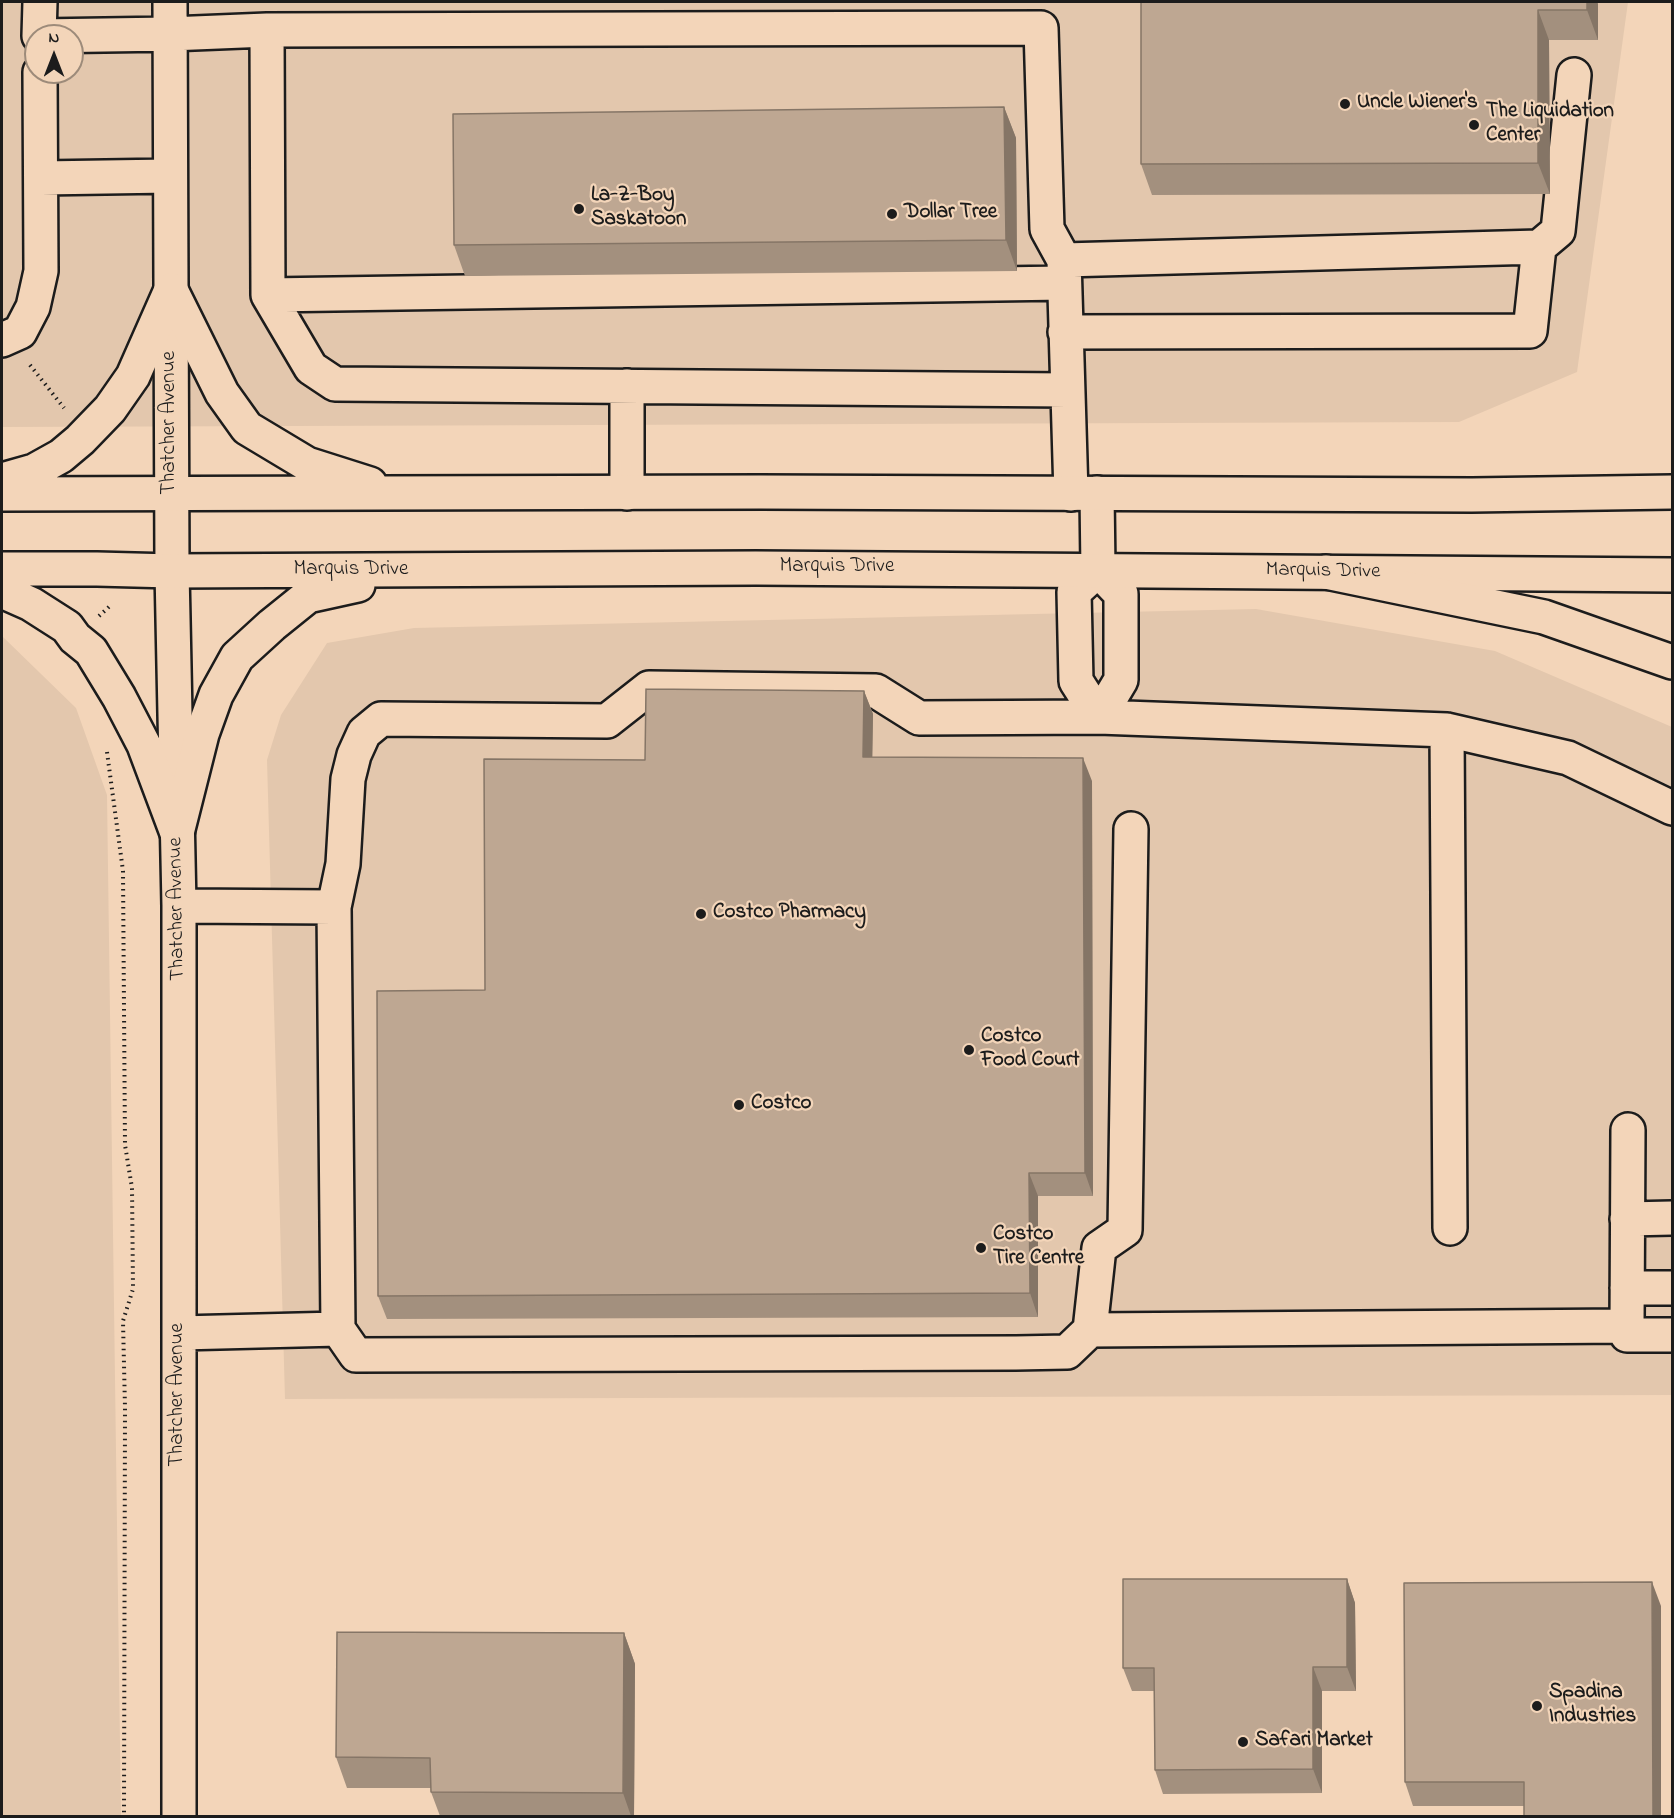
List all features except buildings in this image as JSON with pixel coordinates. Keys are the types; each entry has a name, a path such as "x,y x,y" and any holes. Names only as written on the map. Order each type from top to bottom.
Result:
{"main road":[{"path":"39,24 40,2"},
{"name":"Thatcher Avenue","path":"170,2 172,572 179,906 179,1816"},
{"path":"84,35 267,30 1041,28 1047,229 1064,272 1067,390 1098,570 1121,594 1121,680 1100,717"},
{"path":"267,30 268,295 310,368 335,384 1067,390"},
{"path":"268,295 1064,272 1539,247 1558,231 1574,75"},
{"path":"5,338 20,332 33,307 41,271 40,84"},
{"path":"41,178 170,176"},
{"path":"1065,332 1530,331 1539,247"},
{"path":"2,480 34,471 61,456 110,409 133,376 171,290"},
{"path":"171,290 222,393 247,428 307,464 401,493"},
{"path":"627,386 627,493"},
{"path":"2,494 1472,495 1672,492"},
{"name":"Marquis Drive","path":"2,569 113,569 172,572 756,568 1672,575"},
{"path":"1098,570 1074,592 1076,681 1100,717"},
{"path":"177,833 202,734 216,695 237,657 308,596 426,571"},
{"path":"1326,572 1544,617 1672,662"},
{"path":"2,591 31,604 67,627 75,638 91,651 144,745 177,833"},
{"path":"1672,808 1568,758 1447,730 1100,717 919,718 876,691 649,688 607,720 381,719 364,733 354,755 350,771 343,864 334,907 338,1329 356,1355 1067,1352 1090,1330 1627,1276 1672,1267"},
{"path":"1447,730 1450,1228"},
{"path":"1090,1330 1099,1248 1125,1230 1131,829"},
{"path":"179,906 334,907"},
{"path":"1628,1130 1627,1335 1672,1335"},
{"path":"1627,1276 1672,1218"},
{"path":"1627,1276 1672,1238"},
{"path":"1627,1276 1672,1288"},
{"path":"1627,1276 1672,1316"},
{"path":"180,1333 338,1329"}],"path":[{"path":"5,338 70,416"},
{"path":"75,638 112,603 113,569"},
{"path":"107,749 123,871 125,1145 132,1188 133,1289 123,1321 125,1407 124,1816"}],"shaded area":[{"path":"2,2 1628,2 1577,372 1459,422 2,427"},
{"path":"1256,609 1495,651 1672,727 1672,1395 285,1399 267,760 281,715 327,643 414,628"},
{"path":"2,636 76,708 107,795 121,1816 2,1816"}],"place":[{"name":"Uncle Wiener's","path":"1345,104"},
{"name":"The Liquidation Center","path":"1474,125"},
{"name":"La-Z-Boy Saskatoon","path":"579,209"},
{"name":"Dollar Tree","path":"892,214"},
{"name":"Costco Pharmacy","path":"701,914"},
{"name":"Costco Food Court","path":"969,1050"},
{"name":"Costco","path":"739,1105"},
{"name":"Costco Tire Centre","path":"981,1248"},
{"name":"Spadina Industries","path":"1537,1706"},
{"name":"Safari Market","path":"1243,1742"}]}
